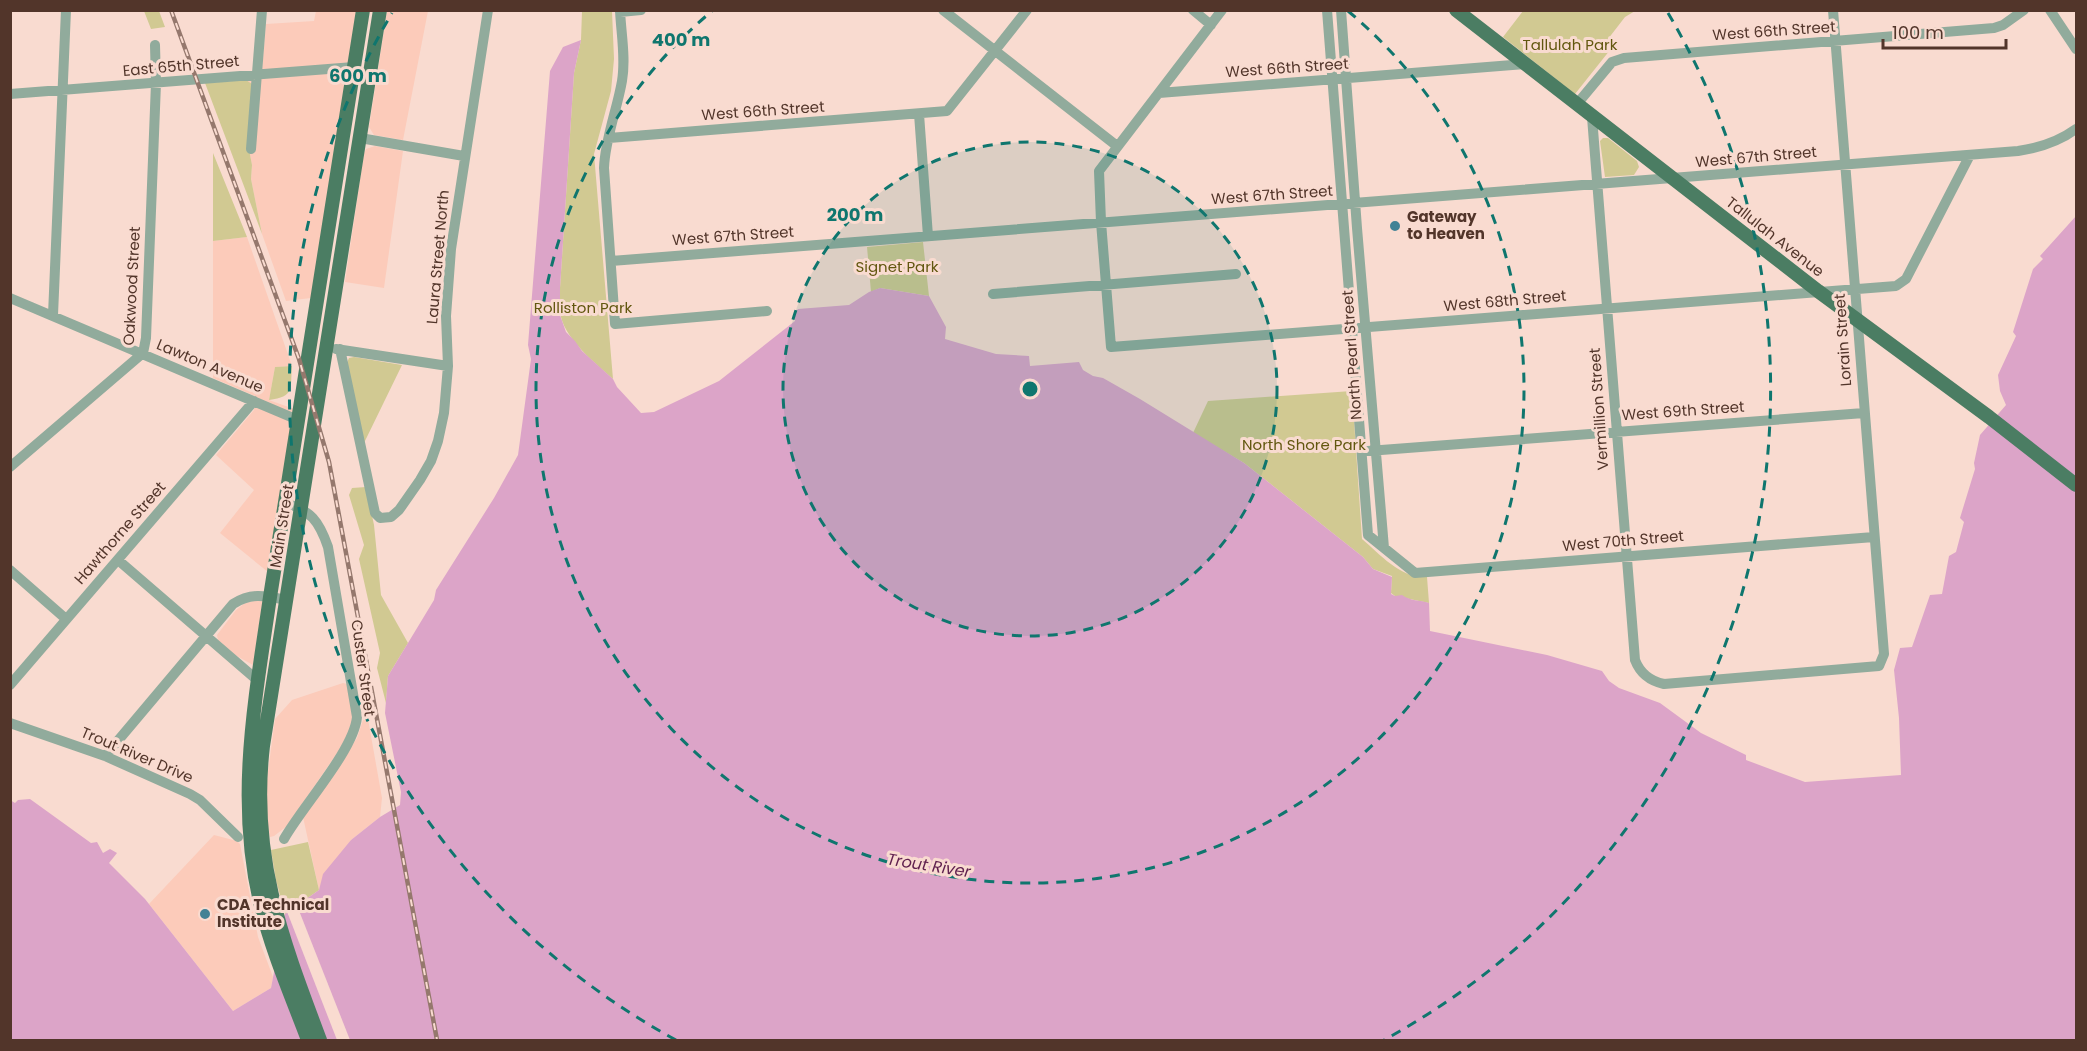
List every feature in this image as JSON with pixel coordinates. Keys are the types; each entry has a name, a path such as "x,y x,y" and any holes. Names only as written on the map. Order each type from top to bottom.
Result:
{"main road":[{"name":"Main Street","path":"320,1041 283,942 254,815 248,765 257,680 363,10"},
{"name":"Main Street","path":"308,1041 270,936 261,904 252,861 254,815 301,508 334,348 336,290 380,10"},
{"name":"Tallulah Avenue","path":"1456,10 1857,321 1989,417 2076,485"},
{"path":"352,187 352,131 359,78 354,67"}],"street":[{"path":"53,315 66,10"},
{"path":"251,149 262,10"},
{"name":"Laura Street North","path":"334,348 375,513 380,518 391,517 399,510 431,460 444,413 448,366 446,316 449,275 464,156 488,10"},
{"path":"641,10 620,11 622,80 605,154 604,168 615,324 767,310"},
{"path":"943,10 1117,146"},
{"name":"West 66th Street","path":"609,138 947,111 1027,10"},
{"path":"1193,10 1211,25"},
{"path":"1106,285 1099,171 1222,10"},
{"name":"North Pearl Street","path":"1327,10 1368,535 1384,548"},
{"name":"North Pearl Street","path":"1341,10 1374,451 1384,548"},
{"name":"Lorain Street","path":"1664,684 1879,666 1884,654 1833,10"},
{"name":"West 66th Street","path":"1577,104 1606,68 1618,59 1994,28 2003,25 2024,10"},
{"path":"2050,10 2076,49"},
{"name":"Oakwood Street","path":"10,467 143,354 146,338 156,83 155,45"},
{"name":"West 66th Street","path":"1159,93 1525,64"},
{"name":"East 65th Street","path":"10,94 354,67"},
{"path":"919,114 928,236"},
{"name":"Vermillion Street","path":"1592,117 1635,660 1638,669 1648,678 1664,684"},
{"name":"West 67th Street","path":"611,261 2018,152 2039,148 2076,129"},
{"path":"360,138 464,156"},
{"name":"West 68th Street","path":"1106,285 1111,347 1896,286 1906,279 1970,155"},
{"path":"993,294 1236,274"},
{"path":"319,287 336,290"},
{"name":"Lawton Avenue","path":"10,298 298,420"},
{"path":"334,348 448,366"},
{"name":"Hawthorne Street","path":"10,685 254,401"},
{"name":"West 69th Street","path":"1362,452 1864,413"},
{"name":"Custer Street","path":"284,839 347,745 356,728 357,717 328,546 315,519 301,508 285,503"},
{"name":"West 70th Street","path":"1384,548 1415,573 1874,537"},
{"path":"118,560 257,680"},
{"path":"10,570 66,619"},
{"path":"105,756 234,604 244,597 254,596 287,600"},
{"name":"Trout River Drive","path":"10,723 105,756 190,794 200,800 238,837"}],"shaded area":[{"path":"316,11 357,11 311,298 286,301 262,234 251,179 246,80 262,70 266,24 314,21"},
{"path":"387,11 428,11 403,140 374,135 369,127"},
{"path":"375,146 403,151 384,288 345,282 364,153 366,149"},
{"path":"247,237 292,366 275,367 269,400 294,409 268,572 220,533 254,490 216,455 254,410 255,396 213,378 213,241"},
{"path":"263,599 253,665 235,655 218,640 217,635 236,610 245,603"},
{"path":"343,683 347,684 354,717 346,740 287,826 270,837 265,794 275,719 292,700"},
{"name":"CDA Technical Institute","path":"368,719 382,798 380,817 351,840 319,890 303,817 357,738 363,720"},
{"name":"CDA Technical Institute","path":"214,835 237,841 240,844 258,937 273,977 271,988 233,1011 149,904"}],"green space":[{"path":"144,11 159,11 165,27 151,29"},
{"name":"Rolliston Park","path":"582,11 612,11 614,59 611,91 594,154 613,379 575,343 564,326 560,310 574,73 581,40"},
{"name":"Tallulah Park","path":"1523,11 1635,11 1625,17 1608,39 1614,45 1575,94 1503,37"},
{"path":"246,80 252,84 248,144 252,165 251,179 262,234 205,83"},
{"path":"1608,138 1637,161 1639,167 1634,175 1605,177 1600,141"},
{"path":"213,153 247,237 213,241"},
{"name":"Signet Park","path":"923,242 929,296 880,288 871,292 867,247"},
{"path":"349,358 402,365 364,443 346,365"},
{"path":"292,366 291,386 287,394 269,400 275,367"},
{"name":"North Shore Park","path":"1352,391 1362,539 1400,570 1418,577 1427,577 1429,603 1395,596 1391,593 1392,576 1373,569 1363,557 1244,463 1193,433 1208,401"},
{"path":"366,487 374,525 381,595 408,643 388,676 386,703 377,668 380,653 359,559 364,545 349,495 352,488"},
{"path":"308,842 319,890 285,914 271,850"}],"water":[{"name":"Trout River","path":"581,40 574,73 560,315 566,332 582,351 613,379 617,387 641,413 654,412 719,381 795,321 795,313 798,309 849,305 880,288 929,296 946,327 945,339 996,354 1029,356 1030,366 1079,362 1083,370 1093,376 1103,378 1140,399 1244,463 1363,557 1373,569 1392,577 1391,594 1429,603 1430,631 1547,655 1602,671 1609,681 1619,688 1660,703 1701,733 1746,755 1746,760 1805,782 1901,775 1894,670 1900,648 1912,647 1930,595 1942,594 1949,556 1956,552 1964,522 1960,518 1975,469 1974,463 1980,435 2006,405 2000,391 1998,375 2016,336 2013,332 2033,269 2043,259 2040,256 2076,216 2076,1040 11,1040 10,800 15,803 18,800 30,799 91,843 97,842 103,853 110,849 117,853 109,863 145,899 233,1011 271,988 285,914 319,890 323,874 351,840 380,817 400,805 401,792 385,713 388,676 434,600 436,590 494,498 518,455 531,359 528,345 550,71 563,47"}],"pier":[{"path":"296,903 350,1040 337,1040 286,909"}],"railway":[{"path":"171,10 299,359 329,462 437,1040"}],"place":[{"name":"Gateway to Heaven","path":"1395,226"},
{"name":"CDA Technical Institute","path":"205,914"}]}
